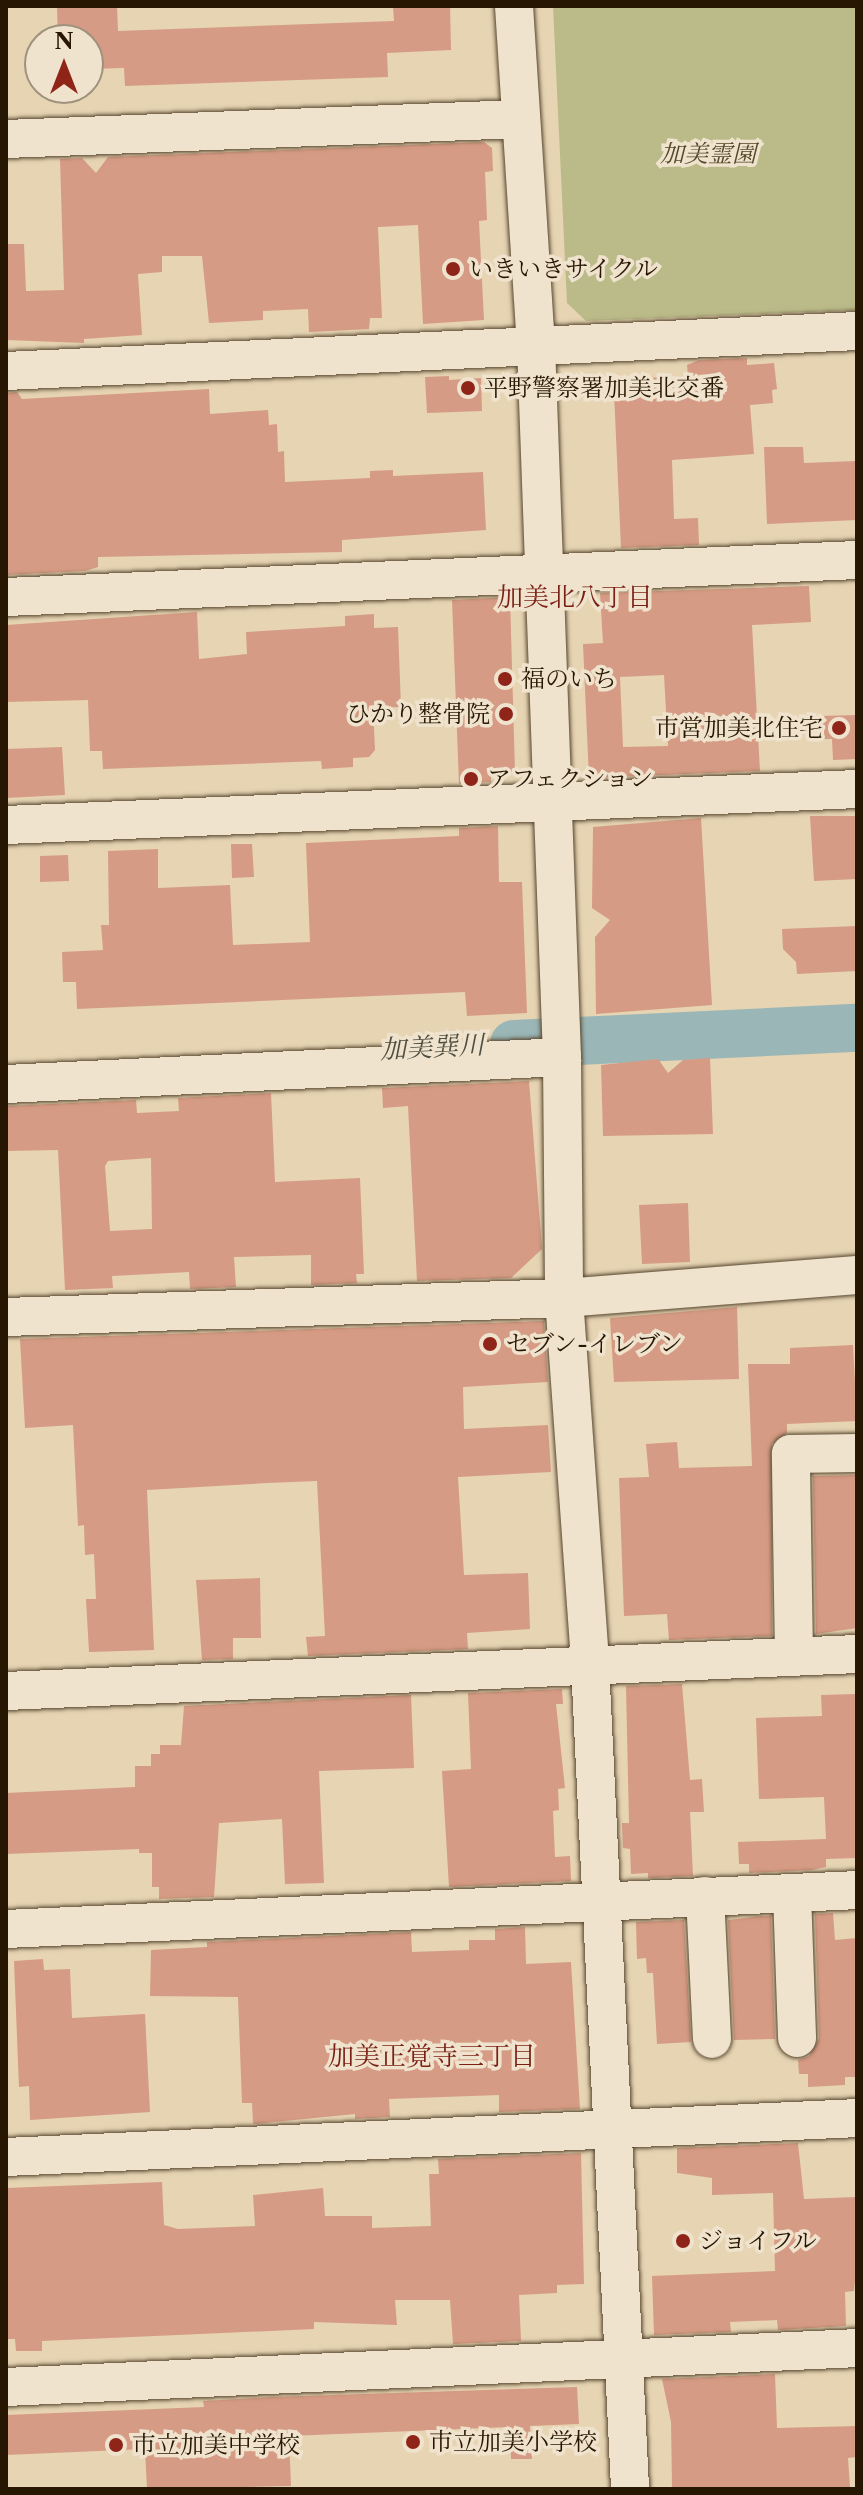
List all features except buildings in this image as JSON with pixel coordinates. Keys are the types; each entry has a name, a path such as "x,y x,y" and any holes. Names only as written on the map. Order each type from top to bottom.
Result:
{"street":[{"path":"514,6 536,345 540,572 562,1046 564,1298 590,1664 630,2489"},
{"path":"6,139 519,119"},
{"path":"6,371 857,331"},
{"path":"6,597 857,560"},
{"path":"6,825 857,789"},
{"path":"6,1084 562,1046"},
{"path":"6,1317 564,1298 857,1275"},
{"path":"794,1656 791,1454 857,1453"},
{"path":"6,1691 857,1654"},
{"path":"6,1929 857,1890"},
{"path":"792,1893 797,2038"},
{"path":"705,1896 712,2039"},
{"path":"6,2157 857,2118"},
{"path":"6,2387 626,2362 853,2337"}],"green space":[{"name":"加美霊園","path":"553,6 857,6 857,310 586,321 567,303"}],"waterway":[{"name":"加美巽川","path":"514,1044 857,1028"}],"place":[{"name":"いきいきサイクル","path":"453,269"},
{"name":"平野警察署加美北交番","path":"468,388"},
{"name":"福のいち","path":"505,679"},
{"name":"ひかり整骨院","path":"506,714"},
{"name":"市営加美北住宅","path":"839,728"},
{"name":"アフェクション","path":"471,779"},
{"name":"セブン-イレブン","path":"490,1344"},
{"name":"ジョイフル","path":"683,2241"},
{"name":"市立加美小学校","path":"413,2442"},
{"name":"市立加美中学校","path":"116,2445"}],"district":[{"name":"加美北八丁目","path":"575,598"},
{"name":"加美正覚寺三丁目","path":"432,2057"}]}
